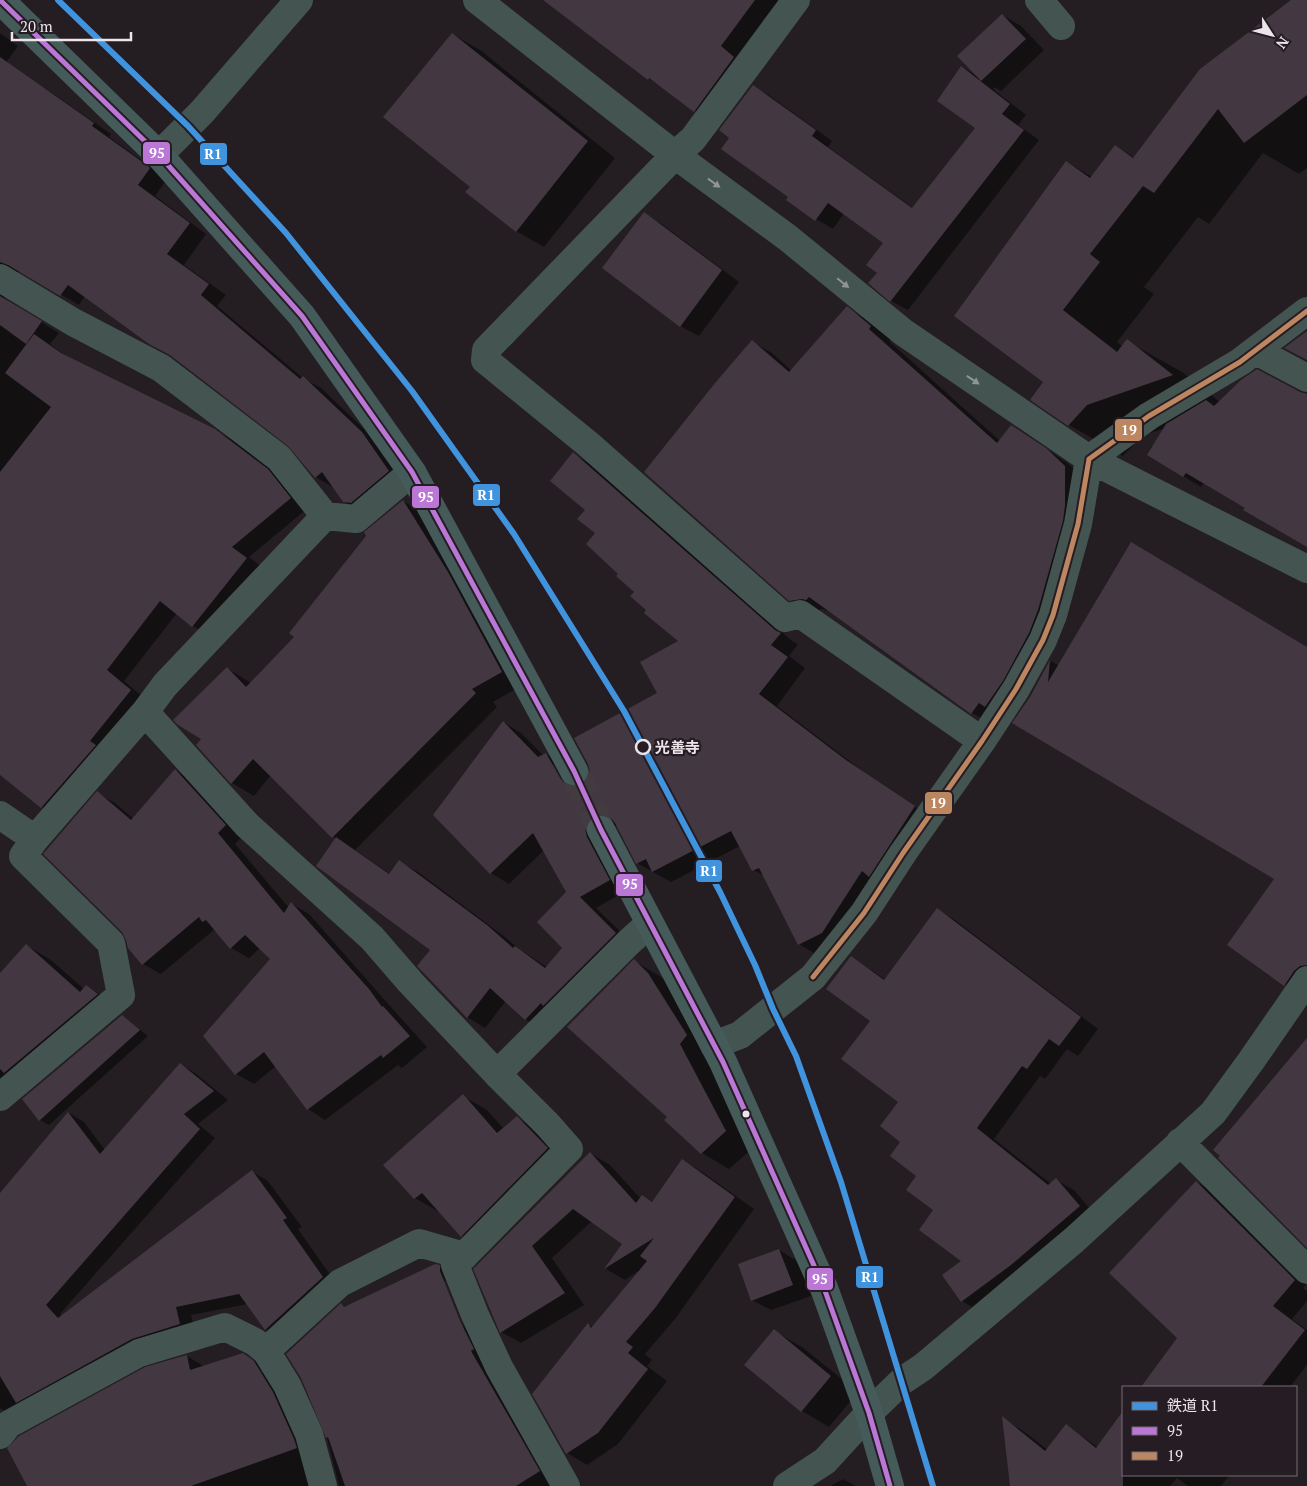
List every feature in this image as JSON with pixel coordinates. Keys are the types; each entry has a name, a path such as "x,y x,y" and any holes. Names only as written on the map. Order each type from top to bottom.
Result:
{"main road":[{"path":"0,0 159,155 302,316 412,472 574,771"},
{"path":"601,830 714,1045 824,1288 869,1413 890,1486"}],"street":[{"path":"159,155 202,112 299,0"},
{"path":"477,0 675,155 788,238 903,332 1089,459 1307,569"},
{"path":"796,0 693,139 675,155 486,350 485,360 588,444 785,618 800,614 982,741"},
{"path":"1039,0 1061,26"},
{"path":"0,278 73,322 161,368 279,458 325,516 356,519 412,472"},
{"path":"714,1045 740,1035 813,977 864,913 1016,689 1044,640 1053,615 1078,524 1089,459 1149,416 1208,383 1256,351 1307,311"},
{"path":"1256,351 1307,378"},
{"path":"0,1097 122,994 111,943 23,856 35,839 145,712 164,685 325,516"},
{"path":"145,712 247,825 372,938 411,983 548,1125 569,1150 455,1265 475,1316 499,1367 566,1486"},
{"path":"0,815 35,839"},
{"path":"497,1074 649,924"},
{"path":"787,1486 825,1461 869,1413 902,1381 930,1360 1074,1240 1213,1113 1307,980"},
{"path":"1180,1142 1307,1270"},
{"path":"266,1351 340,1283 419,1243 464,1256"},
{"path":"0,1435 9,1424 139,1353 225,1327 255,1342 266,1351 286,1385 309,1434 323,1486"}],"building":[{"path":"543,0 755,0 721,46 734,57 694,112 649,78 648,80"},
{"path":"1291,0 1307,0 1307,95 1244,143 1218,109 1154,193 1143,186 1090,254 1100,262 1063,310 1117,352 1127,339 1173,375 1087,405 1068,426 1030,400 1043,382 954,316 1066,161 1090,178 1115,145 1133,158 1200,69"},
{"path":"1002,14 1026,39 981,81 957,56"},
{"path":"452,33 588,141 516,232 465,192 470,187 383,117"},
{"path":"0,57 94,123 92,126 150,168 138,185 190,223 167,254 209,284 201,295 300,379 303,376 362,432 389,471 351,503 343,502 322,472 315,478 288,446 170,355 149,344 68,285 60,296 0,262"},
{"path":"961,66 1010,104 1002,114 1024,130 890,302 868,283 877,273 866,265 883,243 828,203 815,221 786,200 788,197 721,149 729,138 719,130 753,85 816,130 812,136 912,208 975,128 937,101"},
{"path":"644,212 722,270 680,327 602,268"},
{"path":"0,296 42,321 26,344 0,325"},
{"path":"847,306 871,326 869,329 997,443 1011,425 1046,448 1065,466 1063,521 1038,610 1029,633 1003,681 985,707 979,703 971,714 809,597 806,600 789,601 644,472 752,340 789,372"},
{"path":"1307,331 1307,360 1284,348"},
{"path":"34,334 61,353 215,429 268,469 291,498 232,547 247,558 192,627 160,601 107,670 131,690 90,741 96,745 41,808 0,775 0,472 51,407 5,373"},
{"path":"1257,369 1307,394 1307,547 1243,510 1245,508 1186,473 1183,477 1147,455 1166,424 1206,400 1214,406 1241,380"},
{"path":"573,452 775,630 781,633 771,645 788,657 759,694 846,760 915,806 869,877 862,871 822,933 798,945 759,868 752,871 731,831 652,872 646,859 636,864 610,817 602,814 594,816 588,822 585,829 587,837 610,880 580,897 616,933 543,1006 541,1003 525,1020 490,988 467,1018 417,966 430,950 316,866 336,837 389,874 399,860 487,925 513,948 515,946 545,968 562,948 537,922 566,892 533,833 490,874 433,815 503,721 538,757 546,753 565,784 573,787 582,784 588,779 590,771 574,738 657,693 640,662 678,641 644,613 646,610 630,596 634,592 586,544 595,533 577,519 585,510 550,481"},
{"path":"403,500 448,572 502,672 472,689 476,693 332,838 253,759 231,784 196,745 201,739 173,720 227,667 246,687 294,637 289,633 366,536 364,532"},
{"path":"1131,542 1307,647 1307,965 1300,966 1294,971 1284,986 1227,945 1274,879 1012,723 1030,697 1050,660 1048,682"},
{"path":"175,769 226,825 218,833 284,913 291,902 369,989 382,1007 410,1036 383,1058 381,1055 307,1110 264,1052 235,1075 203,1036 270,959 245,935 230,949 206,920 202,922 199,917 142,965 128,948 122,932 43,854 97,791 131,820"},
{"path":"937,908 1081,1017 1059,1046 1049,1039 1027,1069 1022,1066 977,1128 1048,1185 1056,1178 1080,1206 1011,1265 961,1302 942,1275 961,1261 919,1230 933,1210 906,1190 916,1176 890,1156 900,1142 880,1126 898,1102 841,1059 870,1021 826,989 851,956 884,980"},
{"path":"26,944 80,992 86,985 98,994 4,1073 0,1069 0,973"},
{"path":"634,959 648,973 687,1035 680,1044 726,1131 701,1154 664,1120 667,1117 567,1027"},
{"path":"122,1015 140,1030 39,1121 22,1099"},
{"path":"1307,1038 1307,1248 1218,1158 1220,1156 1213,1150"},
{"path":"180,1063 214,1091 184,1114 200,1129 46,1305 58,1318 252,1170 287,1218 283,1220 323,1277 265,1330 239,1294 176,1307 180,1324 132,1339 16,1403 0,1376 0,1193 68,1112 100,1154"},
{"path":"463,1094 497,1133 517,1116 548,1148 461,1237 422,1193 414,1199 383,1165"},
{"path":"590,1152 636,1203 642,1195 652,1202 682,1159 735,1197 655,1308 626,1342 633,1347 628,1353 648,1369 598,1433 566,1454 532,1394 588,1323 591,1328 647,1261 640,1256 654,1238 604,1269 622,1244 573,1209 532,1246 565,1293 500,1333 473,1269"},
{"path":"1196,1181 1295,1280 1273,1306 1305,1330 1262,1386 1142,1386 1177,1338 1109,1273"},
{"path":"779,1249 793,1285 751,1301 738,1264"},
{"path":"435,1264 440,1265 440,1271 460,1321 474,1349 471,1351 540,1471 516,1486 345,1486 328,1437 326,1438 301,1378 286,1354 341,1303 344,1307"},
{"path":"774,1329 831,1376 801,1412 744,1365"},
{"path":"243,1353 254,1361 273,1392 297,1448 191,1486 27,1486 7,1448 19,1436 145,1367 187,1355 190,1370"},
{"path":"1122,1412 1123,1486 1010,1486 1002,1416 1045,1451 1066,1424 1096,1448"}],"tunnel":[{"path":"574,771 601,830"}],"rail line":[{"name":"R1","path":"58,0 188,126 286,233 412,391 514,534 624,711 720,892 796,1056 841,1182 933,1486"}],"transit line":[{"name":"95","path":"0,0 159,155 302,316 412,472 574,771 601,830 723,1062 824,1288 869,1413 890,1486"},
{"name":"19","path":"813,977 864,913 903,853 982,741 1016,689 1043,640 1053,615 1078,524 1089,459 1149,416 1240,362 1307,311"}],"place":[{"name":"光善寺","path":"643,747"}]}
